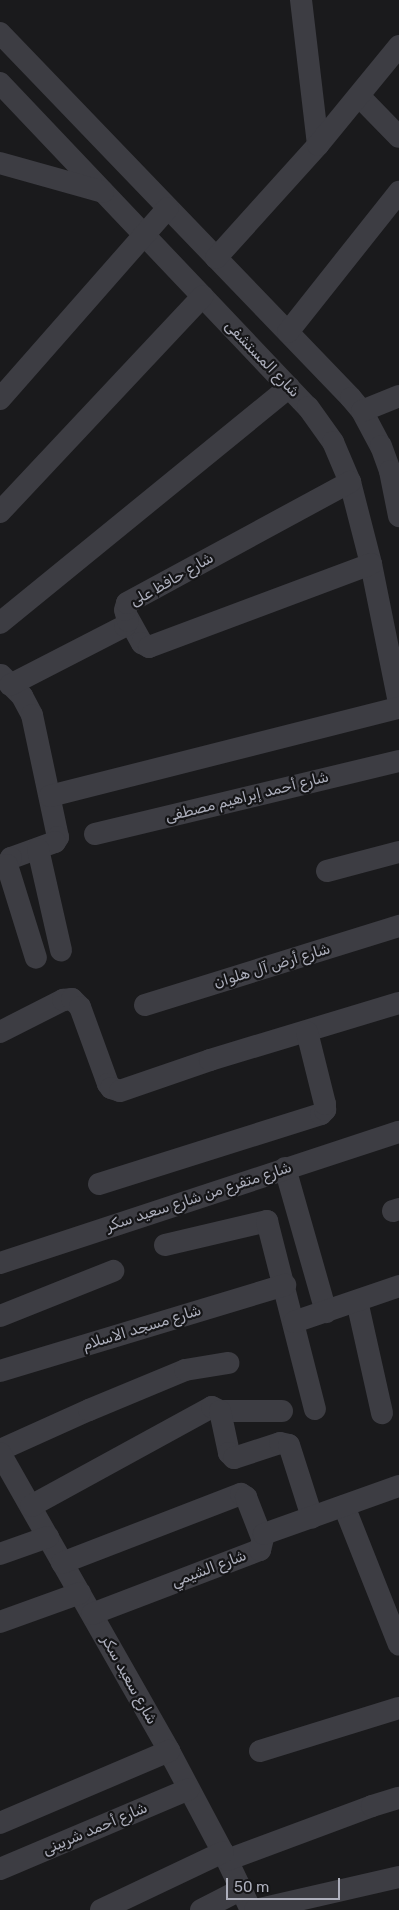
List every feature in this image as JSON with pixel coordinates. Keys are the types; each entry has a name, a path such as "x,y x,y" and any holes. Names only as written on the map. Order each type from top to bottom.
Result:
{"street":[{"path":"301,0 318,145"},
{"path":"0,33 362,411 381,446 387,463 399,516"},
{"path":"216,258 318,145 399,46"},
{"name":"شارع المستشفى","path":"0,83 308,407 333,442 350,482 371,564 399,703"},
{"path":"359,96 399,137"},
{"path":"0,163 104,192"},
{"path":"288,332 399,192"},
{"path":"0,398 168,208"},
{"path":"0,512 203,296"},
{"path":"0,623 289,387"},
{"path":"362,411 399,396"},
{"name":"شارع حافظ على","path":"5,679 125,626 128,618 125,610 127,603 350,482"},
{"path":"128,618 142,643 149,647 371,564"},
{"path":"5,679 22,696 30,710 58,837 55,842 11,858 8,862 36,958"},
{"path":"50,796 399,708"},
{"name":"شارع أحمد إبراهيم مصطفى","path":"95,834 399,760"},
{"path":"38,849 61,950"},
{"path":"327,871 399,852"},
{"name":"شارع أرض آل هلوان","path":"145,1005 399,926"},
{"path":"0,1032 63,1000 72,999 80,1007 108,1084 111,1088 120,1090 399,1003"},
{"path":"99,1184 321,1114 325,1110 325,1104 307,1032"},
{"name":"شارع متفرع من شارع سعيد سكر","path":"0,1263 399,1132"},
{"path":"285,1168 326,1312"},
{"path":"165,1245 264,1220 268,1224 285,1285 314,1409"},
{"path":"0,1316 113,1271"},
{"name":"شارع مسجد الاسلام","path":"0,1371 285,1285"},
{"path":"294,1322 399,1286"},
{"path":"357,1301 382,1413"},
{"path":"0,1452 89,1410 185,1370 228,1363"},
{"path":"31,1506 208,1408 212,1407 220,1411 282,1411"},
{"path":"220,1411 229,1453 234,1458 280,1443 289,1445 312,1517"},
{"name":"شارع سعيد سكر","path":"0,1452 170,1751 242,1889 251,1910"},
{"name":"شارع الشيمي","path":"92,1614 260,1550 263,1545 262,1538 264,1534 399,1486"},
{"path":"62,1563 241,1494 246,1497 262,1538"},
{"path":"344,1506 399,1645"},
{"path":"0,1554 48,1537"},
{"path":"0,1622 80,1593"},
{"path":"260,1752 399,1708"},
{"path":"0,1823 170,1751"},
{"name":"شارع أحمد شربينى","path":"0,1869 189,1789"},
{"path":"101,1910 225,1856 399,1798"},
{"path":"255,1910 327,1902 399,1877"},
{"path":"201,1910 242,1889"}]}
